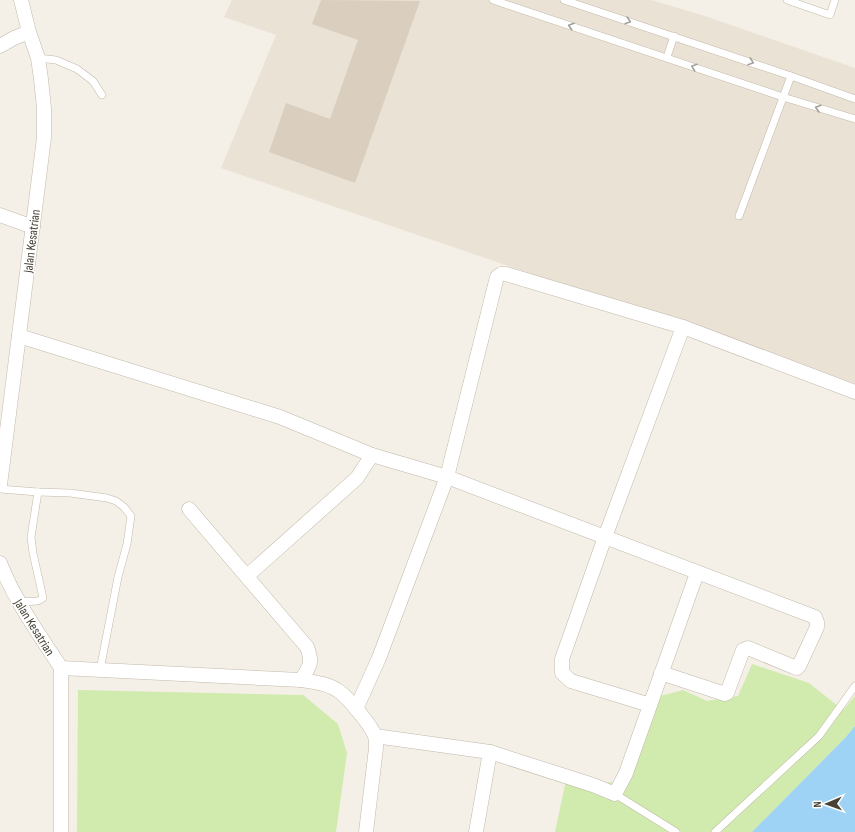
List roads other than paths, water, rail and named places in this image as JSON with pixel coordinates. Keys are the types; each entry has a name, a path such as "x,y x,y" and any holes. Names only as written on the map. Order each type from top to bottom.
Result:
{"street":[{"name":"Jalan Kesatrian","path":"0,485 5,407 19,336 44,138 44,108 38,58 29,32 21,0"},
{"path":"0,46 29,32"},
{"path":"0,215 33,227"},
{"path":"356,709 379,658 447,477 497,277 501,274 513,276 683,327 855,392"},
{"path":"650,705 571,681 562,673 562,659 605,537 683,327"},
{"path":"19,336 280,417 372,455 447,477 815,617 817,622 817,627 799,666 796,668 745,648 727,693 725,694 661,673"},
{"path":"247,576 357,478 372,455"},
{"path":"189,509 307,647 311,657 310,666 301,680"},
{"name":"Jalan Kesatrian","path":"0,563 19,602 61,668"},
{"path":"374,736 490,752 593,785 615,794 626,773 696,573"},
{"path":"61,832 61,668 301,680 323,684 339,691 356,709 371,729 374,736 376,748 366,832"},
{"path":"476,832 490,752"}],"lane":[{"path":"493,0 783,97 855,119"},
{"path":"564,0 674,36 855,99"},
{"path":"786,0 830,15 835,0"},
{"path":"667,57 674,36"},
{"path":"38,58 56,60 77,69 93,81 102,95"},
{"path":"739,216 791,76"},
{"path":"0,489 70,493 107,498 124,507 132,516 127,544 118,577 100,670"},
{"path":"19,602 38,601 43,598 31,537 38,492"},
{"path":"715,832 819,736 855,686"},
{"path":"615,794 676,832"}],"water":[{"path":"855,726 855,832 752,832 845,738"}]}
